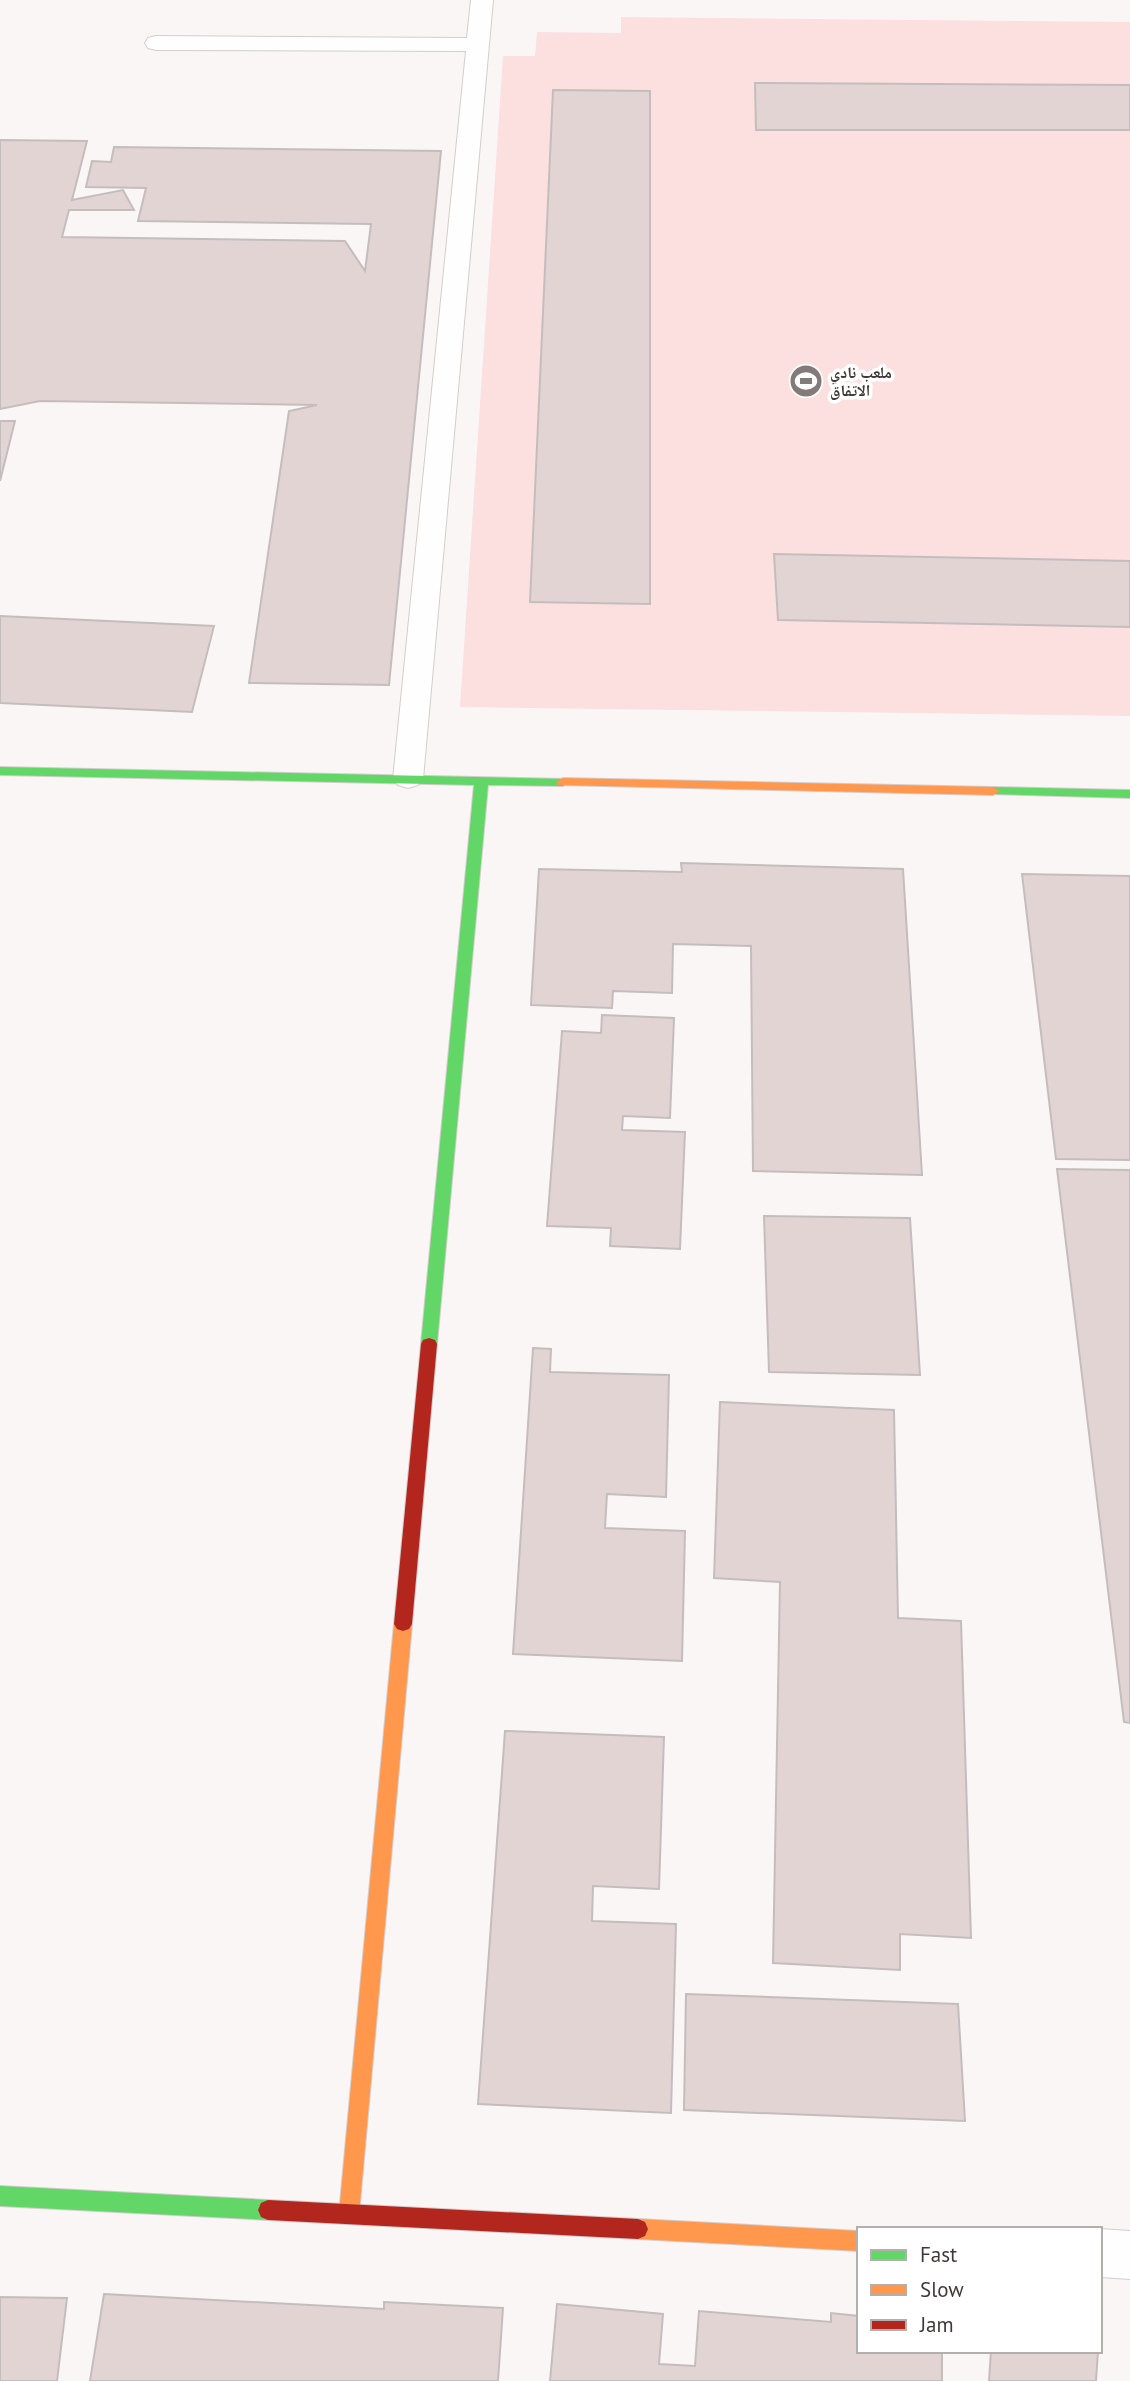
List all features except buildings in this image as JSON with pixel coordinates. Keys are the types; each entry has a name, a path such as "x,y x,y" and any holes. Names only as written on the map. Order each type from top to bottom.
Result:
{"street":[{"path":"0,771 1130,794"},
{"path":"349,2214 481,781"},
{"path":"0,2196 857,2241"},
{"path":"1102,2253 1130,2255"}],"lane":[{"path":"408,779 482,0"},
{"path":"156,43 478,45"}],"shaded area":[{"name":"ملعب نادي الاتفاق","path":"621,17 1130,22 1130,716 460,707 503,56 535,56 537,32 621,33"}],"traffic: fast":[{"path":"0,771 563,782"},
{"path":"429,1344 481,781"},
{"path":"993,791 1130,794"},
{"path":"0,2196 268,2210"}],"traffic: slow":[{"path":"563,782 993,791"},
{"path":"349,2214 403,1624"},
{"path":"638,2229 857,2241"}],"traffic: jam":[{"path":"403,1624 429,1344"},
{"path":"268,2210 638,2229"}],"place":[{"name":"ملعب نادي الاتفاق","path":"806,381"}]}
